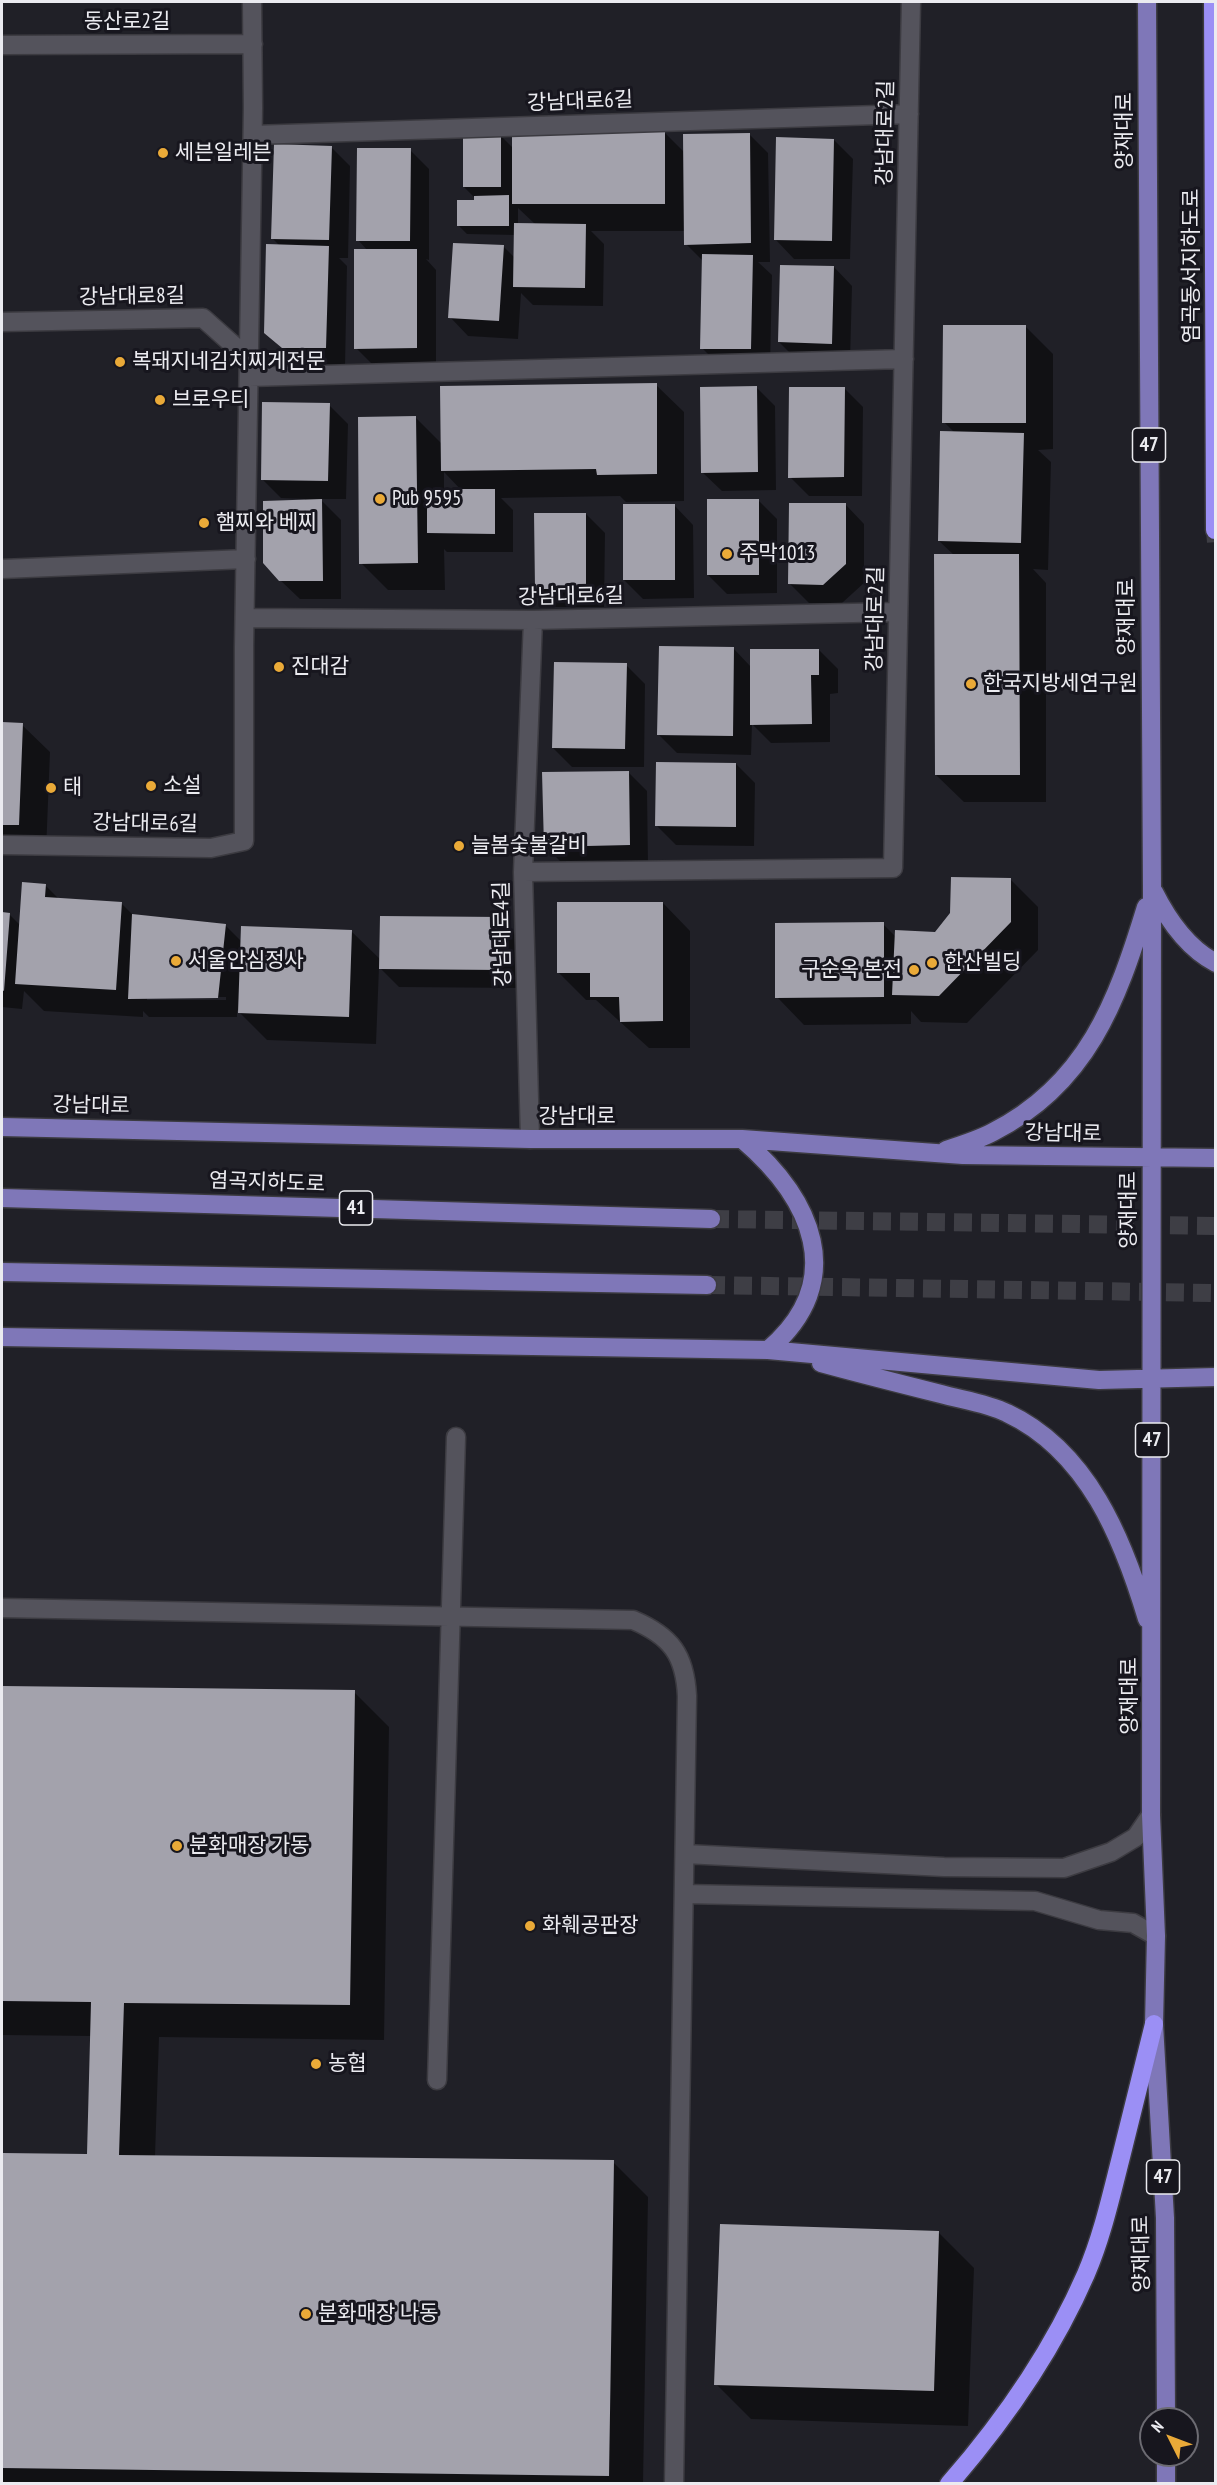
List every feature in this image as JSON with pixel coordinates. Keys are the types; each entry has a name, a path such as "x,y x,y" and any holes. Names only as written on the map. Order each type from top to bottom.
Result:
{"highway":[{"name":"염곡동서지하도로","path":"1213,2 1215,530"},
{"path":"949,2484 998,2422 1026,2380 1055,2333 1086,2273 1107,2214 1154,2024"}],"main road":[{"name":"양재대로","path":"1147,2 1152,888 1151,1815 1156,1936 1154,2024 1165,2218 1166,2407"},
{"path":"1152,888 1164,913 1178,932 1193,947 1215,963"},
{"path":"938,1152 993,1132 1012,1121 1046,1097 1074,1067 1097,1035 1118,993 1152,888"},
{"name":"강남대로","path":"2,1127 531,1139 742,1139 963,1155 1215,1158"},
{"path":"742,1139 768,1163 803,1210 812,1237 812,1272 805,1303 790,1327 768,1350"},
{"name":"염곡지하도로","path":"2,1198 711,1219"},
{"path":"2,1272 707,1285"},
{"path":"2,1337 768,1350 1099,1380 1215,1377"},
{"path":"768,1350 977,1402 1006,1412 1047,1437 1073,1463 1089,1485 1116,1535 1129,1568 1154,1644 1152,1722"},
{"path":"1166,2467 1166,2484"}],"street":[{"name":"강남대로6길","path":"2,845 211,848 244,841 245,618 253,135 252,2"},
{"name":"강남대로2길","path":"523,872 893,868 911,2"},
{"name":"동산로2길","path":"2,45 253,44"},
{"name":"강남대로6길","path":"253,135 909,114"},
{"name":"강남대로8길","path":"2,322 203,318 249,368"},
{"path":"249,368 904,359"},
{"path":"2,569 246,559"},
{"name":"강남대로6길","path":"245,618 533,620 898,612"},
{"name":"강남대로4길","path":"531,1139 523,872 533,620"},
{"path":"437,2080 456,1437"},
{"path":"2,1608 633,1620 650,1627 666,1639 677,1652 686,1677 674,2484"},
{"path":"685,1854 944,1867 1064,1868 1111,1852 1136,1837 1151,1815"},
{"path":"684,1894 1035,1901 1100,1920 1133,1923 1156,1936"}],"building":[{"path":"512,131 665,131 665,204 512,204"},
{"path":"750,133 751,243 684,245 683,134"},
{"path":"463,134 501,134 501,187 463,187"},
{"path":"776,137 834,139 832,241 774,240"},
{"path":"274,144 332,146 329,240 271,239"},
{"path":"357,148 411,148 410,241 356,241"},
{"path":"509,195 509,226 457,226 457,200 474,200 474,196"},
{"path":"514,223 586,224 585,288 513,287"},
{"path":"453,243 504,245 499,321 448,318"},
{"path":"266,244 329,246 326,348 282,348 264,333"},
{"path":"354,249 417,249 417,348 354,349"},
{"path":"702,254 753,255 751,349 700,349"},
{"path":"780,265 834,266 832,344 778,342"},
{"path":"943,325 1026,325 1026,423 942,423"},
{"path":"657,383 657,474 597,475 596,469 441,471 440,386"},
{"path":"757,386 758,472 701,473 700,387"},
{"path":"789,387 845,387 844,477 788,478"},
{"path":"262,402 330,403 328,481 261,480"},
{"path":"416,416 418,563 359,564 358,417"},
{"path":"940,431 1024,433 1021,543 938,541"},
{"path":"427,489 495,489 495,534 427,533"},
{"path":"322,499 323,581 279,581 263,563 263,501"},
{"path":"707,499 759,499 759,575 707,575"},
{"path":"789,503 846,503 846,564 823,585 788,584"},
{"path":"623,504 675,504 675,580 623,580"},
{"path":"534,513 586,513 586,589 535,589"},
{"path":"934,554 1019,554 1020,775 935,775"},
{"path":"659,646 734,647 733,736 657,735"},
{"path":"750,649 819,649 819,675 811,675 812,724 750,725"},
{"path":"554,662 627,663 625,749 552,748"},
{"path":"2,722 23,723 19,825 2,825"},
{"path":"656,762 736,763 736,827 655,826"},
{"path":"629,771 630,845 544,847 542,772"},
{"name":"한산빌딩","path":"951,877 1011,878 1011,922 939,996 892,995 895,930 935,932 950,913"},
{"path":"22,882 46,884 45,897 122,902 116,990 15,984"},
{"path":"557,902 663,902 663,1021 620,1022 619,997 590,997 590,973 557,973"},
{"path":"2,912 10,913 4,991 2,990"},
{"name":"서울안심정사","path":"132,914 226,924 218,998 128,999"},
{"path":"380,916 501,917 501,970 379,969"},
{"path":"884,922 884,997 775,998 775,923"},
{"path":"241,926 352,930 349,1017 238,1013"},
{"name":"분화매장 나동","path":"2,1686 355,1690 350,2005 124,2003 119,2155 614,2160 609,2476 2,2468 2,2153 87,2154 91,2002 2,2001"},
{"path":"720,2224 939,2231 934,2391 714,2385"}],"tunnel":[{"path":"1215,530 1216,542"},
{"path":"711,1219 1216,1226"},
{"path":"707,1285 1216,1293"}],"place":[{"name":"세븐일레븐","path":"163,153"},
{"name":"복돼지네김치찌게전문","path":"120,362"},
{"name":"브로우티","path":"160,400"},
{"name":"Pub 9595","path":"380,499"},
{"name":"햄찌와 베찌","path":"204,523"},
{"name":"주막1013","path":"727,554"},
{"name":"진대감","path":"279,667"},
{"name":"한국지방세연구원","path":"971,684"},
{"name":"소설","path":"151,786"},
{"name":"태","path":"51,788"},
{"name":"늘봄숯불갈비","path":"459,846"},
{"name":"서울안심정사","path":"176,961"},
{"name":"한산빌딩","path":"932,963"},
{"name":"구순옥 본전","path":"914,970"},
{"name":"분화매장 가동","path":"177,1846"},
{"name":"화훼공판장","path":"530,1926"},
{"name":"농협","path":"316,2064"},
{"name":"분화매장 나동","path":"306,2314"}]}
